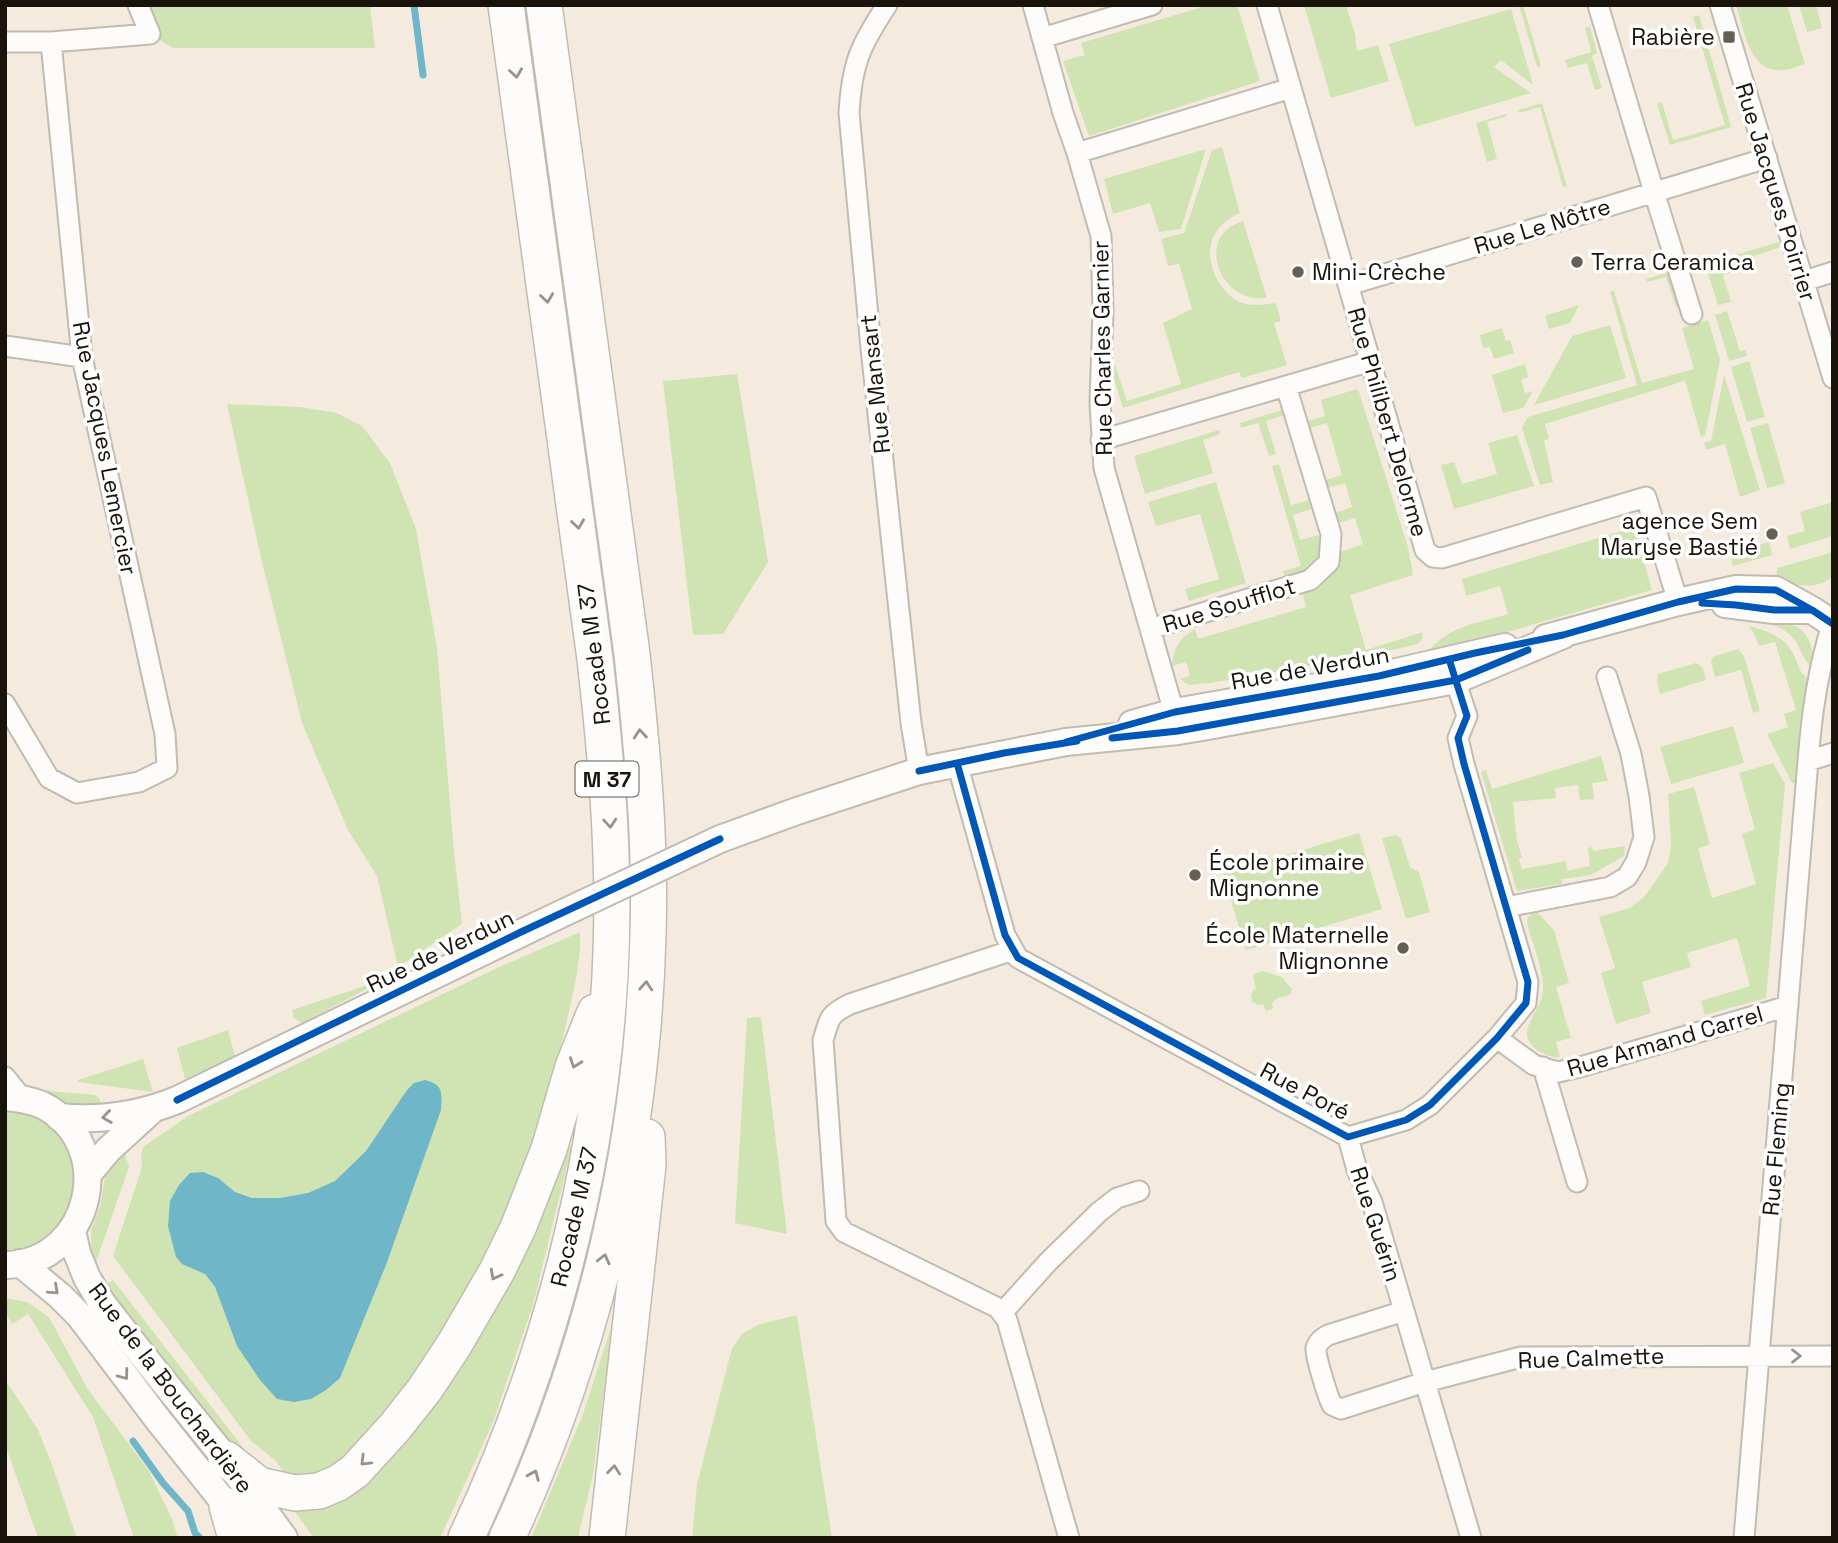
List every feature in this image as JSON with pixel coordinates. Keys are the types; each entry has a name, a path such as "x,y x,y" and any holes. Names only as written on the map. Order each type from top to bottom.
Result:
{"highway":[{"name":"Rocade M 37","path":"466,1538 518,1416 559,1287 591,1144 602,1066 610,976 611,840 598,681 506,5"},
{"name":"Rocade M 37","path":"507,1538 536,1473 575,1364 595,1297 616,1208 633,1117 642,1036 648,932 648,838 637,700 544,5"},
{"path":"226,1459 260,1485 295,1493 319,1491 338,1483 355,1471 395,1427 425,1389 454,1345 492,1281 518,1228 549,1149 573,1067 610,976"},
{"path":"607,1538 648,1165 642,1036"}],"main road":[{"name":"Rue de Verdun","path":"60,1117 99,1118 153,1109 177,1100 720,839 818,803 919,771 1177,721 1379,676 1452,670 1678,602 1735,589 1776,590 1827,620"},
{"path":"13,1264 40,1257 58,1246 72,1231 82,1213 88,1174 84,1153 74,1133 60,1117 42,1105 14,1097"},
{"name":"Rue de Verdun","path":"88,1174 108,1150 153,1109"},
{"name":"Rue de la Bouchardière","path":"72,1231 87,1278 103,1303 226,1459 284,1538"},
{"name":"Rue de la Bouchardière","path":"13,1264 60,1296 79,1315 232,1522 257,1538"}],"street":[{"path":"5,42 51,42 150,34 138,5"},
{"name":"Rue Mansart","path":"887,5 858,55 851,83 849,113 909,709 919,771"},
{"name":"Rue Charles Garnier","path":"1033,5 1101,236 1100,403 1104,468 1177,721"},
{"path":"1042,37 1152,5"},
{"name":"Rue Philibert Delorme","path":"1267,5 1425,550 1433,557 1442,558 1646,497 1678,602"},
{"path":"1598,5 1692,314"},
{"name":"Rue Jacques Poirrier","path":"1720,5 1833,378"},
{"name":"Rue Jacques Lemercier","path":"5,704 49,778 77,793 139,782 167,768 165,734 82,357 51,42"},
{"path":"1077,153 1291,88"},
{"name":"Rue Le Nôtre","path":"1349,285 1767,158"},
{"path":"1804,281 1833,272"},
{"path":"5,346 82,357"},
{"path":"1101,440 1371,361"},
{"name":"Rue Soufflot","path":"1150,629 1310,580 1329,562 1331,534 1286,387"},
{"name":"Rue Fleming","path":"1744,1538 1812,708 1827,620"},
{"name":"Rue Poré","path":"1013,950 1018,958 1348,1137 1406,1120 1430,1105 1497,1038 1526,1003 1528,982 1458,738 1467,716 1452,670"},
{"path":"1506,907 1610,887 1627,877 1636,862 1644,837 1639,796 1631,754 1607,677"},
{"path":"1808,761 1833,753"},
{"path":"957,763 1005,935 1013,950 850,1004 830,1017 823,1040 836,1222 844,1232 998,1308 1002,1313 1007,1320 1069,1538"},
{"name":"Rue Armand Carrel","path":"1497,1038 1534,1065 1558,1072 1580,1068 1788,1006"},
{"name":"Rue Armand Carrel","path":"1543,1067 1577,1182"},
{"path":"5,1077 14,1097"},
{"name":"Rue Guérin","path":"1348,1137 1357,1170 1372,1202 1471,1538"},
{"path":"1002,1313 1047,1263 1099,1212 1117,1198 1139,1191"},
{"name":"Rue Guérin","path":"1404,1311 1328,1335 1317,1344 1317,1354 1330,1400 1332,1405 1342,1409 1425,1382"},
{"name":"Rue Calmette","path":"1425,1382 1521,1357 1833,1356"}],"green space":[{"path":"135,5 370,5 375,48 173,48 150,34"},
{"path":"1209,5 1237,5 1260,81 1089,136 1063,61 1085,55 1081,43"},
{"path":"1304,5 1346,5 1357,51 1378,45 1389,81 1331,98"},
{"path":"1519,5 1523,5 1541,66 1537,67"},
{"path":"1736,5 1787,5 1805,64 1783,70 1762,65 1755,58 1745,37"},
{"path":"1799,5 1816,5 1822,28 1807,32"},
{"path":"1511,9 1533,85 1501,60 1494,67 1531,93 1415,127 1389,44"},
{"path":"1699,15 1731,127 1670,145 1657,104 1662,102 1673,140 1725,125 1693,17"},
{"path":"1590,27 1597,53 1592,56 1602,88 1595,90 1587,63 1568,68 1565,60 1591,52 1585,28"},
{"path":"1542,103 1567,186 1563,187 1540,107 1519,113 1518,110"},
{"path":"1506,114 1507,116 1487,122 1497,159 1487,162 1476,123"},
{"path":"1222,147 1240,213 1226,221 1215,234 1210,252 1213,268 1225,291 1238,301 1252,305 1276,303 1281,321 1274,323 1287,365 1242,378 1239,372 1123,408 1110,366 1115,365 1127,401 1181,384 1163,323 1192,309 1179,264 1168,266 1161,239 1184,233 1212,150"},
{"path":"1206,149 1181,229 1159,232 1150,203 1113,214 1104,179"},
{"path":"1243,221 1267,298 1250,297 1236,291 1219,268 1216,254 1219,240 1228,229"},
{"path":"1779,242 1780,247 1754,256 1756,265 1723,275 1731,302 1718,305 1705,264"},
{"path":"1670,272 1680,306 1676,307 1666,277 1647,282 1646,279"},
{"path":"1614,291 1642,383 1694,369 1682,328 1708,320 1720,360 1705,436 1701,437 1685,380 1545,424 1549,439 1544,440 1553,482 1540,485 1522,428 1528,417 1637,385 1610,292"},
{"path":"1579,305 1570,323 1549,329 1545,316"},
{"path":"1727,311 1740,351 1746,350 1747,356 1729,361 1715,315"},
{"path":"1610,325 1626,378 1534,405 1572,336"},
{"path":"1502,328 1514,353 1494,359 1490,347 1483,348 1480,335"},
{"path":"1749,361 1765,417 1747,422 1731,367"},
{"path":"1525,364 1528,377 1521,380 1525,393 1533,391 1523,408 1503,413 1492,375"},
{"path":"737,374 768,562 723,634 693,635 663,381"},
{"path":"1724,375 1760,490 1740,497 1725,444 1706,450 1704,443 1711,441"},
{"path":"1357,389 1408,547 1413,575 1350,595 1366,650 1423,632 1422,639 1418,644 1357,658 1189,685 1180,679 1190,675 1186,662 1172,666 1178,644 1185,636 1195,629 1198,639 1306,607 1302,591 1337,561 1340,552 1363,544 1355,518 1338,523 1335,513 1352,507 1345,483 1328,488 1326,480 1342,475 1327,423 1310,428 1308,421 1325,416 1321,400"},
{"path":"227,404 300,407 337,413 362,426 390,463 416,529 437,648 462,924 398,967 377,876 348,830 302,723 261,558"},
{"path":"1282,410 1284,415 1266,421 1276,454 1269,456 1258,423 1241,428 1240,423"},
{"path":"1768,423 1785,483 1767,488 1750,428"},
{"path":"1219,430 1220,434 1203,440 1213,473 1145,494 1134,456"},
{"path":"1517,435 1534,486 1454,509 1441,465 1454,462 1462,484 1497,474 1488,443"},
{"path":"1279,464 1291,505 1309,500 1311,509 1293,515 1300,540 1319,535 1321,545 1314,564 1285,578 1283,571 1301,566 1272,466"},
{"path":"1216,482 1246,583 1189,601 1185,589 1219,579 1200,514 1156,526 1148,502"},
{"path":"1833,502 1833,536 1790,549 1787,536 1805,531 1800,512"},
{"path":"1634,526 1652,590 1425,656 1451,632 1508,614 1500,586 1466,596 1462,579"},
{"path":"1769,542 1772,555 1733,566 1730,553"},
{"path":"1833,552 1833,577 1826,581 1805,586 1776,581 1777,568"},
{"path":"1751,618 1787,623 1804,633 1812,652 1812,667 1789,634 1774,625"},
{"path":"1748,626 1770,633 1783,641 1793,652 1802,672 1808,678 1801,720 1796,783 1792,783 1767,734 1788,727 1784,714 1796,710 1775,642 1759,646"},
{"path":"1738,649 1744,656 1760,711 1753,713 1741,670 1715,677 1711,661 1713,657"},
{"path":"1696,663 1703,668 1706,680 1660,694 1658,674"},
{"path":"1733,726 1744,763 1671,784 1660,747"},
{"path":"1601,756 1608,781 1592,783 1594,799 1580,800 1578,785 1555,788 1556,798 1513,802 1517,841 1522,857 1519,859 1522,869 1566,861 1567,871 1590,866 1588,848 1592,847 1593,851 1625,846 1624,856 1591,875 1562,879 1562,884 1517,891 1481,772 1486,770 1492,789"},
{"path":"1773,763 1785,784 1766,998 1705,1015 1701,1001 1750,986 1737,938 1687,953 1691,967 1642,982 1651,1013 1616,1024 1601,973 1615,968 1599,917 1630,908 1645,896 1668,863 1671,844 1668,794 1694,787 1710,844 1698,849 1712,898 1756,884 1742,834 1755,829 1739,773"},
{"path":"1359,833 1382,909 1246,950 1223,874"},
{"path":"1396,835 1401,838 1410,867 1419,872 1430,912 1406,919 1382,838"},
{"path":"1536,911 1554,930 1569,983 1556,987 1571,1038 1556,1042 1560,1057 1552,1057 1539,1051 1527,1037 1527,1029 1539,1005 1543,988 1527,923 1528,917"},
{"path":"580,932 576,979 556,1070 520,1189 483,1266 422,1369 346,1461 320,1473 287,1477 277,1462 251,1441 113,1256 142,1167 143,1147 188,1116 497,968"},
{"path":"1263,971 1282,977 1292,989 1290,995 1278,998 1272,1003 1273,1009 1266,1011 1263,1004 1252,1002 1251,996 1256,989 1253,977 1255,973"},
{"path":"386,979 302,1023 294,1018 292,1010"},
{"path":"761,1017 787,1234 735,1223 747,1018"},
{"path":"228,1030 235,1056 185,1079 177,1048"},
{"path":"143,1059 153,1092 78,1082 78,1080"},
{"path":"41,1090 95,1095 102,1107 70,1103"},
{"path":"5,1111 36,1119 57,1135 70,1158 74,1182 69,1207 56,1228 34,1244 5,1250"},
{"path":"568,1146 571,1146 571,1150 533,1305 493,1422 440,1538 314,1538 293,1509 347,1488"},
{"path":"123,1147 129,1167 95,1265 91,1230 100,1206 106,1171"},
{"path":"113,1280 268,1476 241,1457 139,1329 107,1284"},
{"path":"5,1298 27,1302 49,1317 87,1388 149,1471 172,1519 176,1538 134,1538 93,1417 28,1314 12,1324 6,1313"},
{"path":"797,1315 832,1538 692,1538 697,1484 732,1348 743,1333 758,1325"},
{"path":"613,1322 593,1474 579,1538 531,1538 582,1417"},
{"path":"5,1379 38,1430 77,1538 38,1538 5,1444"}],"water":[{"path":"425,1080 439,1087 441,1110 386,1265 340,1378 311,1399 294,1402 277,1399 260,1380 237,1346 215,1287 205,1274 182,1264 176,1257 168,1226 170,1201 190,1173 203,1172 218,1178 235,1192 252,1198 280,1198 308,1193 335,1181 366,1151 407,1090 414,1083"}],"waterway":[{"path":"414,5 423,75"},
{"path":"133,1441 163,1483 188,1511 195,1533 199,1537"}],"cycle path":[{"path":"1066,742 1175,712 1379,676 1563,635 1678,602 1736,589 1776,590 1833,624"},
{"path":"1702,603 1774,610 1810,610"},
{"path":"1112,738 1178,731 1456,680 1528,650"},
{"path":"957,763 1005,935 1018,958 1348,1137 1406,1120 1430,1105 1497,1038 1526,1003 1528,982 1458,738 1467,716 1449,659"},
{"path":"919,771 1077,741"},
{"path":"177,1100 521,932 720,839"}],"place":[{"name":"Rabière","path":"1729,37"},
{"name":"Terra Ceramica","path":"1577,262"},
{"name":"Mini-Crèche","path":"1298,272"},
{"name":"agence Sem Maryse Bastié","path":"1772,534"},
{"name":"École primaire Mignonne","path":"1195,875"},
{"name":"École Maternelle Mignonne","path":"1403,948"}]}
